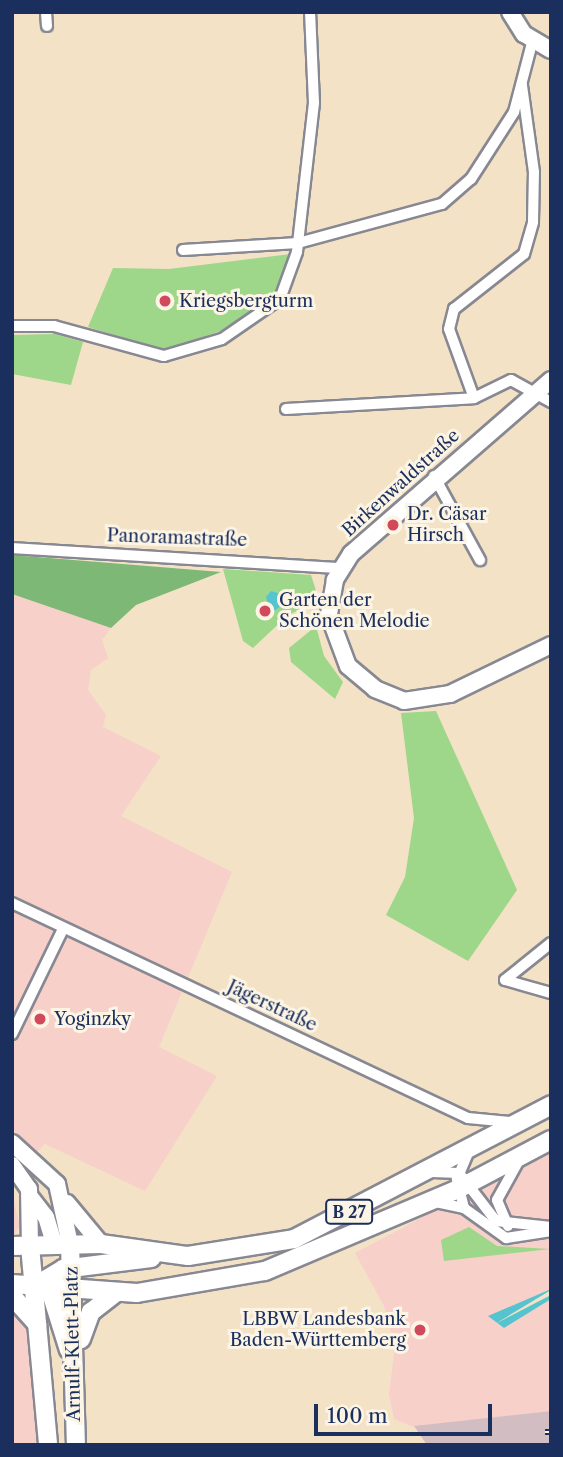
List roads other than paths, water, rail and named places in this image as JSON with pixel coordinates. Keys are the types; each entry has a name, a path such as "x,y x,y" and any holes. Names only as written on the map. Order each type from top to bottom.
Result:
{"main road":[{"name":"B 27","path":"21,1246 64,1256 102,1244 159,1255 224,1254 294,1239 551,1105"},
{"name":"B 27","path":"12,1284 44,1282 76,1292 115,1293 193,1288 265,1271 431,1200 551,1139"},
{"name":"Arnulf-Klett-Platz","path":"21,1246 44,1282 37,1324 48,1445"},
{"path":"73,1361 44,1282 64,1256 159,1255"},
{"name":"Arnulf-Klett-Platz","path":"64,1256 76,1292 73,1361 76,1445"},
{"path":"73,1361 87,1318 115,1293"},
{"path":"12,1296 37,1324"},
{"path":"41,1358 54,1351 73,1361"}],"street":[{"path":"46,12 47,26"},
{"path":"12,326 97,334 149,355 188,351 263,316 290,282 298,243 314,103 310,12"},
{"path":"510,12 533,39 551,50"},
{"path":"183,250 298,243 397,219 457,194 491,152 522,85 533,39"},
{"path":"474,398 449,329 454,309 524,254 533,222 534,172 522,85"},
{"path":"286,409 474,398 511,380 524,382 534,395 551,402"},
{"name":"Birkenwaldstraße","path":"340,568 434,476 551,380"},
{"path":"434,476 480,560"},
{"name":"Panoramastraße","path":"12,548 340,568"},
{"path":"340,568 329,615 337,649 360,680 393,698 438,698 551,645"},
{"name":"Jägerstraße","path":"12,904 468,1118 521,1121"},
{"path":"12,1034 63,929"},
{"path":"551,943 505,980 551,993"},
{"path":"12,1143 43,1165 62,1195 102,1244"},
{"path":"464,1208 462,1182 470,1149"},
{"path":"508,1226 497,1200 510,1170 529,1151"},
{"path":"12,1165 31,1198 46,1217 64,1256"},
{"path":"426,1172 462,1182 496,1221 508,1226 551,1229"},
{"path":"62,1195 64,1256"},
{"path":"21,1246 31,1198"},
{"path":"431,1200 464,1208 506,1238 551,1229"}],"water":[{"path":"271,591 291,597 271,614 266,597"},
{"path":"551,1289 551,1299 504,1328 488,1316"}],"railway":[{"path":"545,1432 551,1432"}],"place":[{"name":"Kriegsbergturm","path":"165,301"},
{"name":"Dr. Cäsar Hirsch","path":"393,525"},
{"name":"Garten der Schönen Melodie","path":"265,611"},
{"name":"Yoginzky","path":"40,1019"},
{"name":"LBBW Landesbank Baden-Württemberg","path":"420,1330"}]}
